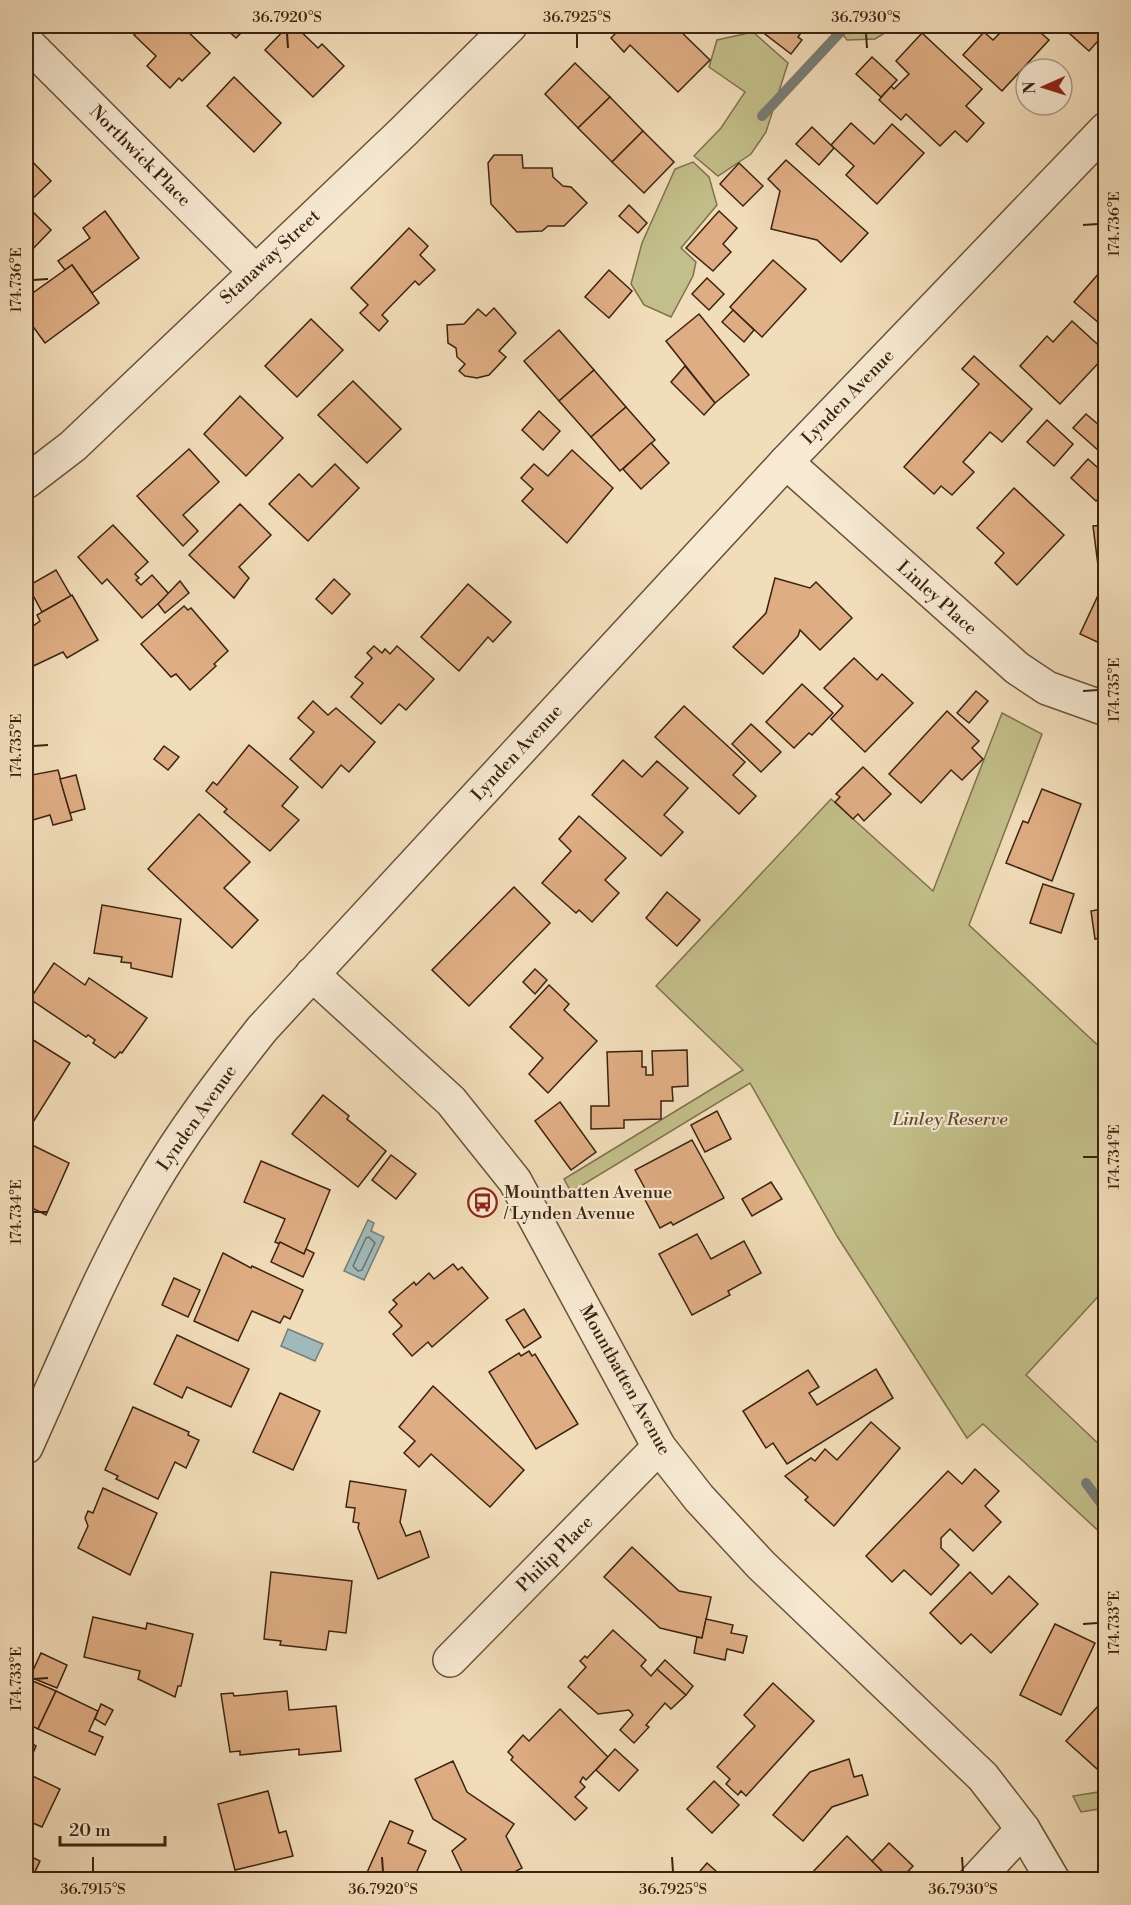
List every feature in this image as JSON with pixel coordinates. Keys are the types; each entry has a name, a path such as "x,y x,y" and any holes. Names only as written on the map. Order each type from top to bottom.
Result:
{"street":[{"name":"Stanaway Street","path":"26,482 73,446 403,132 510,26"},
{"name":"Northwick Place","path":"26,42 255,271"},
{"name":"Lynden Avenue","path":"26,1447 112,1261 175,1146 209,1096 262,1029 786,462 1106,129"},
{"name":"Linley Place","path":"786,462 1017,668 1047,688 1106,709"},
{"name":"Mountbatten Avenue","path":"312,974 451,1101 515,1181 659,1447 699,1498 741,1544 983,1777 1023,1829 1053,1880"},
{"name":"Philip Place","path":"450,1660 659,1447"},
{"path":"976,1880 1023,1829"}],"green space":[{"path":"836,26 896,26 875,39 847,40"},
{"path":"753,32 788,63 766,132 751,154 718,176 694,156 721,128 745,92 709,67 717,40"},
{"path":"693,162 709,177 717,205 681,248 696,262 693,276 671,317 644,305 631,284 642,243 675,169"},
{"name":"Linley Reserve","path":"1002,713 1042,734 969,925 1105,1052 1105,1289 1026,1375 1105,1450 1105,1537 983,1424 967,1438 837,1236 750,1083 571,1192 564,1179 743,1070 656,986 831,799 933,891"},
{"path":"1105,1791 1105,1808 1081,1812 1073,1796"}],"water":[{"path":"368,1220 374,1223 371,1231 384,1237 364,1280 344,1271"},
{"path":"288,1329 323,1344 315,1361 281,1346"}],"building":[{"path":"143,26 182,26 210,53 182,81 179,78 170,88 147,66 156,56 134,35"},
{"path":"223,26 248,26 236,38"},
{"path":"288,26 295,26 318,48 322,44 344,66 313,97 265,50"},
{"path":"632,26 675,26 710,60 678,92 630,45 624,52 611,38 621,28 625,32"},
{"path":"771,26 797,26 803,30 798,37 802,40 791,54 765,34"},
{"path":"1007,26 1033,26 1049,40 1033,57 1014,57 1014,78 1002,91 963,55 984,32 993,40"},
{"path":"1061,26 1106,26 1106,32 1089,51"},
{"path":"922,33 982,89 966,106 984,123 967,142 955,131 940,146 906,114 901,120 879,100 891,86 894,89 909,74 896,61"},
{"path":"872,57 897,80 881,97 856,74"},
{"path":"575,63 610,97 578,128 545,94"},
{"path":"234,77 281,123 254,152 207,106"},
{"path":"610,97 643,131 612,162 578,128"},
{"path":"851,123 874,144 892,124 924,153 877,204 846,175 854,166 831,145"},
{"path":"812,127 834,148 819,165 796,144"},
{"path":"643,131 674,162 644,193 612,162"},
{"path":"26,155 51,181 26,205"},
{"path":"494,155 522,155 523,168 552,168 553,177 563,186 571,187 587,203 564,226 548,226 542,231 517,232 491,204 488,163"},
{"path":"786,160 868,233 841,262 817,240 771,229 780,191 768,179"},
{"path":"739,163 763,186 743,206 720,184"},
{"path":"26,205 51,230 26,256"},
{"path":"629,205 647,223 638,233 619,216"},
{"path":"105,211 139,258 92,293 72,265 65,270 58,261 90,238 83,228"},
{"path":"719,211 737,228 723,244 731,252 713,271 686,248"},
{"path":"409,228 428,246 420,255 435,270 419,285 415,281 382,315 388,321 379,331 360,313 368,305 351,288"},
{"path":"773,260 806,289 762,337 730,307"},
{"path":"72,265 99,303 45,343 26,317 26,284 34,292"},
{"path":"1106,265 1106,329 1074,302"},
{"path":"609,270 632,291 609,318 585,297"},
{"path":"707,278 724,294 709,310 692,294"},
{"path":"494,308 516,333 499,351 506,357 489,375 477,378 465,376 459,371 465,364 457,357 456,348 448,343 447,325 464,324 478,309 486,316"},
{"path":"733,310 754,330 744,342 722,322"},
{"path":"699,314 749,375 715,403 666,341"},
{"path":"311,319 343,350 297,397 265,366"},
{"path":"1072,321 1106,352 1106,355 1060,404 1020,366 1047,336 1053,342"},
{"path":"559,330 594,370 559,401 524,361"},
{"path":"974,356 1032,409 1002,442 990,432 963,462 974,472 952,495 941,486 934,494 904,467 979,384 962,369"},
{"path":"685,366 715,403 704,415 671,382"},
{"path":"594,370 626,407 591,437 559,401"},
{"path":"353,381 401,429 367,463 318,415"},
{"path":"240,396 283,438 246,476 204,434"},
{"path":"626,407 655,440 620,471 591,437"},
{"path":"539,411 560,431 543,450 522,430"},
{"path":"1086,414 1106,431 1106,443 1099,451 1073,428"},
{"path":"1047,420 1073,444 1054,466 1027,442"},
{"path":"651,443 669,463 641,489 623,469"},
{"path":"189,449 219,482 183,515 198,531 183,546 137,496"},
{"path":"572,450 613,488 567,543 522,501 533,489 521,478 534,464 548,476"},
{"path":"1088,459 1106,475 1106,491 1096,501 1071,478"},
{"path":"335,464 359,488 308,541 269,504 299,474 312,487"},
{"path":"1014,488 1064,535 1017,585 995,563 1004,553 977,528"},
{"path":"240,504 271,535 239,567 249,578 234,598 189,555"},
{"path":"113,525 148,562 135,574 139,578 136,580 141,585 152,575 169,594 142,618 107,579 102,584 78,557"},
{"path":"1106,525 1106,646 1080,634 1101,589 1093,526"},
{"path":"56,570 71,596 42,612 28,586"},
{"path":"775,578 810,588 816,582 852,618 820,650 800,630 798,636 763,674 733,647 766,613"},
{"path":"334,579 350,594 332,614 316,599"},
{"path":"180,581 189,593 165,613 158,604"},
{"path":"468,584 511,622 493,642 488,637 459,671 421,637"},
{"path":"72,595 98,640 67,658 63,652 27,669 26,631 40,621 37,615"},
{"path":"184,606 188,610 191,608 228,651 214,664 216,666 190,690 176,674 171,677 141,644"},
{"path":"374,646 382,653 385,649 390,654 397,646 434,679 406,710 399,704 381,724 351,697 363,683 355,677 372,658 367,653"},
{"path":"854,658 877,680 882,674 913,703 865,752 831,719 843,706 824,688"},
{"path":"802,684 833,713 812,735 809,733 794,748 766,722"},
{"path":"976,691 988,701 969,723 957,713"},
{"path":"313,701 328,715 336,708 375,742 349,772 341,765 322,788 290,759 314,732 298,718"},
{"path":"684,706 745,762 733,775 756,796 739,814 655,737"},
{"path":"947,711 979,741 972,748 983,759 962,780 951,770 921,803 889,774"},
{"path":"751,724 781,752 761,772 732,744"},
{"path":"249,745 298,787 282,806 299,820 270,851 224,812 227,809 206,791 213,782 217,785"},
{"path":"164,746 179,757 168,770 154,759"},
{"path":"623,760 642,777 657,761 688,788 664,815 683,832 661,856 592,795"},
{"path":"863,767 891,794 864,821 858,814 853,819 835,802 840,797 836,794"},
{"path":"58,770 72,820 53,825 50,815 26,822 26,776"},
{"path":"76,775 85,809 70,813 60,779"},
{"path":"1042,789 1081,804 1052,881 1006,863 1023,821 1028,823"},
{"path":"199,814 250,862 224,888 258,920 232,948 148,869"},
{"path":"579,816 626,858 605,880 619,893 592,922 579,910 576,913 542,883 571,851 559,839"},
{"path":"1043,884 1074,894 1061,933 1030,923"},
{"path":"514,887 550,923 469,1006 432,970"},
{"path":"667,892 700,920 677,946 646,918"},
{"path":"1106,901 1106,937 1095,939 1091,911 1101,909 1099,902"},
{"path":"102,905 181,919 172,977 131,968 131,963 121,962 122,957 94,953"},
{"path":"54,963 85,985 89,978 147,1018 122,1053 120,1052 115,1058 93,1043 95,1040 88,1035 86,1037 30,999"},
{"path":"535,969 547,980 535,994 523,982"},
{"path":"549,985 569,1004 564,1010 597,1041 548,1093 529,1074 543,1058 510,1027"},
{"path":"30,1038 70,1063 30,1127 26,1124 26,1040 28,1042"},
{"path":"687,1050 688,1086 672,1087 673,1101 661,1101 661,1119 624,1120 624,1128 591,1129 591,1106 609,1106 607,1052 642,1051 642,1067 646,1067 646,1075 653,1075 652,1051"},
{"path":"323,1095 349,1116 347,1119 386,1151 358,1187 292,1134"},
{"path":"560,1102 596,1152 571,1170 535,1121"},
{"path":"717,1111 731,1139 705,1152 691,1125"},
{"path":"692,1140 724,1198 673,1225 671,1222 660,1228 643,1196 648,1194 635,1170"},
{"path":"26,1142 69,1163 46,1215 26,1205"},
{"path":"391,1155 416,1174 396,1199 372,1180"},
{"path":"261,1161 330,1190 304,1254 275,1242 285,1219 244,1202"},
{"path":"771,1182 782,1199 752,1216 742,1199"},
{"path":"697,1234 711,1259 744,1241 761,1273 728,1291 730,1295 692,1315 659,1254"},
{"path":"280,1242 304,1254 306,1249 314,1253 303,1277 271,1262"},
{"path":"223,1253 251,1268 252,1266 303,1290 290,1319 284,1316 280,1323 252,1311 238,1341 194,1321"},
{"path":"453,1264 458,1270 462,1267 488,1298 432,1347 428,1342 412,1356 393,1334 402,1326 389,1312 397,1304 393,1300 414,1282 416,1285 429,1273 434,1279"},
{"path":"174,1278 200,1290 188,1317 162,1305"},
{"path":"524,1309 541,1337 524,1348 506,1320"},
{"path":"177,1335 249,1369 231,1407 187,1387 182,1398 154,1384"},
{"path":"529,1351 532,1356 535,1354 578,1424 536,1449 489,1372 519,1353 521,1356"},
{"path":"876,1369 893,1398 787,1464 773,1443 766,1448 743,1411 808,1370 819,1387 809,1393 817,1405"},
{"path":"433,1386 524,1470 490,1507 431,1454 419,1467 404,1453 415,1441 399,1427"},
{"path":"280,1393 320,1411 293,1470 253,1452"},
{"path":"133,1407 189,1432 188,1435 199,1440 186,1468 175,1462 158,1499 116,1479 118,1476 105,1470"},
{"path":"871,1422 900,1448 834,1526 805,1500 808,1497 785,1476 811,1458 815,1461 825,1449 837,1460"},
{"path":"975,1469 999,1491 985,1506 1001,1522 973,1551 950,1529 941,1538 941,1548 959,1565 931,1595 904,1570 892,1582 866,1556 948,1471 962,1484"},
{"path":"350,1481 406,1490 400,1522 406,1536 420,1531 429,1557 378,1579 358,1528 359,1523 353,1522 355,1508 346,1507"},
{"path":"103,1488 157,1513 130,1575 78,1548 88,1526 85,1518 88,1511 93,1513"},
{"path":"632,1547 679,1591 711,1597 702,1638 660,1628 604,1577"},
{"path":"271,1572 352,1581 346,1633 329,1631 326,1650 280,1645 281,1641 264,1639"},
{"path":"970,1572 992,1594 1009,1576 1038,1604 991,1653 971,1634 961,1644 930,1613"},
{"path":"93,1617 146,1629 147,1623 193,1634 181,1686 178,1686 175,1697 138,1679 140,1671 84,1657"},
{"path":"706,1619 733,1625 731,1633 747,1636 743,1653 727,1649 725,1660 694,1653 697,1637 702,1638"},
{"path":"1055,1624 1095,1643 1061,1715 1020,1695"},
{"path":"613,1630 646,1660 641,1666 651,1676 657,1669 686,1695 671,1709 665,1703 646,1725 649,1727 634,1743 620,1730 633,1715 629,1710 598,1714 568,1687 586,1667 580,1661 585,1656 587,1658"},
{"path":"41,1653 67,1665 57,1688 30,1677"},
{"path":"665,1660 693,1686 686,1695 657,1669"},
{"path":"26,1678 56,1691 38,1729 26,1723"},
{"path":"773,1683 814,1721 746,1796 741,1791 738,1795 726,1784 730,1779 717,1767 755,1726 744,1715"},
{"path":"56,1691 98,1711 89,1731 103,1737 95,1755 38,1729"},
{"path":"287,1691 289,1710 336,1706 341,1751 299,1755 299,1749 240,1755 240,1751 230,1752 221,1694 233,1693 234,1696"},
{"path":"101,1704 113,1710 105,1725 95,1719"},
{"path":"1099,1705 1106,1711 1106,1777 1066,1741"},
{"path":"560,1709 608,1757 586,1780 583,1777 580,1782 585,1787 575,1797 587,1808 575,1820 511,1760 513,1757 508,1752 523,1735 529,1741"},
{"path":"26,1740 36,1746 26,1769"},
{"path":"615,1749 638,1770 619,1791 596,1770"},
{"path":"849,1759 854,1777 862,1775 868,1795 832,1807 803,1841 773,1815 810,1772"},
{"path":"453,1761 467,1792 514,1824 506,1836 522,1868 499,1880 466,1880 452,1851 466,1839 433,1819 415,1779"},
{"path":"26,1773 60,1789 42,1827 26,1820"},
{"path":"714,1781 739,1805 712,1833 687,1809"},
{"path":"268,1791 279,1833 286,1831 293,1856 235,1870 218,1804"},
{"path":"390,1821 413,1831 408,1843 426,1851 413,1880 369,1880 365,1877"},
{"path":"847,1836 891,1880 813,1880 809,1876"},
{"path":"889,1843 913,1866 900,1880 891,1880 872,1861"},
{"path":"26,1854 40,1861 31,1880 26,1880"},
{"path":"707,1863 726,1880 698,1880 695,1877"}],"waterway":[{"path":"762,116 846,26"},
{"path":"1086,1483 1106,1510"}],"place":[{"name":"Mountbatten Avenue / Lynden Avenue","path":"483,1202"}]}
